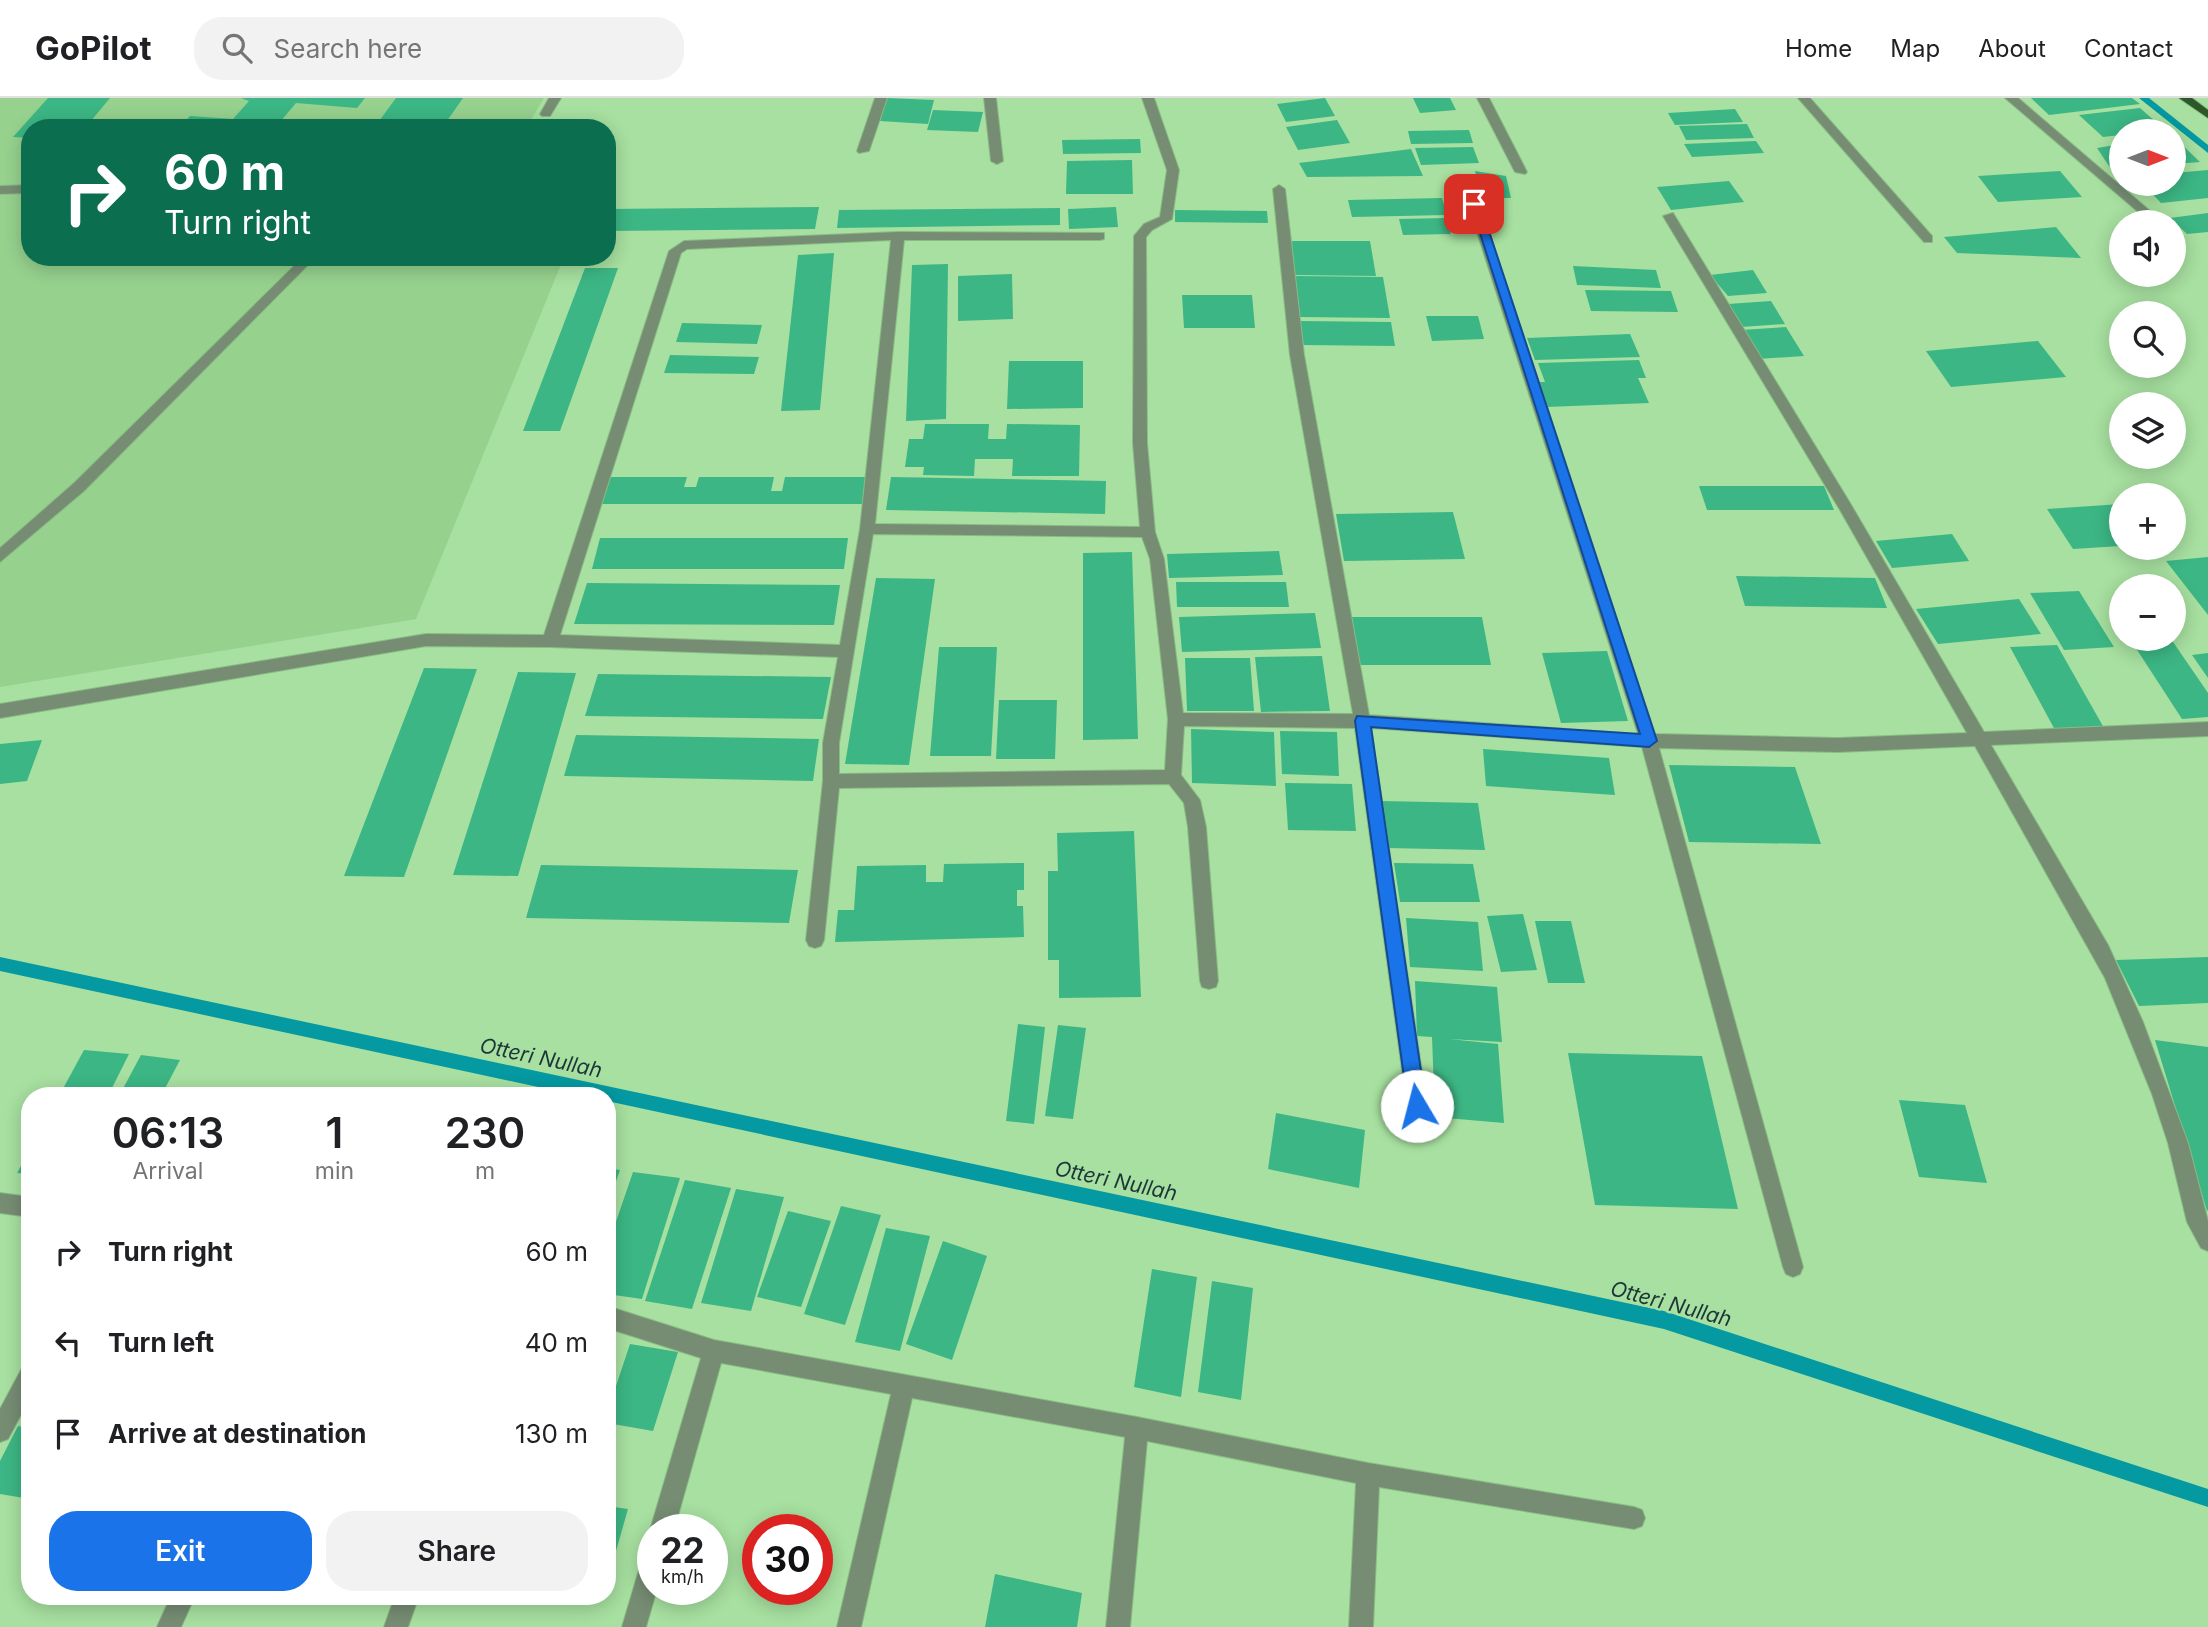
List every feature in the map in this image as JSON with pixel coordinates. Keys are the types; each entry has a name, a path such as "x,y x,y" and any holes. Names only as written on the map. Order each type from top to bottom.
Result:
{"main road":[{"path":"2185,98 2208,115"}],"street":[{"path":"546,114 555,98"},
{"path":"863,151 881,98"},
{"path":"990,98 998,161"},
{"path":"1148,98 1172,170 1167,219 1148,227 1140,236 1140,443 1148,532 1157,559 1176,719 1173,778 1192,800 1198,827 1209,981"},
{"path":"1483,98 1521,172"},
{"path":"1804,98 1928,239"},
{"path":"2011,98 2143,210"},
{"path":"0,190 21,189"},
{"path":"1279,189 1297,355 1362,721 1417,1106"},
{"path":"1474,204 1649,741 1793,1268"},
{"path":"1669,216 1845,506 2102,951 2133,1016 2179,1144 2198,1219 2208,1241"},
{"path":"815,940 831,781 831,743 844,651 867,529 898,236"},
{"path":"550,641 675,251 695,242 898,236 1100,236"},
{"path":"0,556 79,487 301,266"},
{"path":"867,529 1148,532"},
{"path":"0,711 426,640 550,641 844,651"},
{"path":"1176,719 1362,721 1649,741 1838,745 1980,741 2208,729"},
{"path":"831,781 1173,778"},
{"path":"0,1203 21,1206"},
{"path":"616,1320 714,1351 1137,1427 1368,1474 1634,1518"},
{"path":"668,1514 714,1351"},
{"path":"849,1627 904,1386"},
{"path":"0,1432 21,1393"},
{"path":"1118,1627 1137,1427"},
{"path":"1361,1627 1368,1474"},
{"path":"169,1627 179,1605"},
{"path":"396,1627 404,1605"},
{"path":"634,1627 641,1605"}],"shaded area":[{"path":"0,98 544,98 531,119 21,119 21,266 560,266 416,619 0,687"}],"building":[{"path":"48,98 110,98 92,119 29,119"},
{"path":"241,98 365,98 357,108 296,103 283,119 233,119 249,101"},
{"path":"396,98 463,98 448,119 381,119"},
{"path":"887,98 934,100 928,124 880,121"},
{"path":"1325,98 1335,116 1286,122 1277,104"},
{"path":"1413,98 1450,98 1456,110 1420,113"},
{"path":"2031,98 2132,98 2140,104 2049,115"},
{"path":"2140,108 2152,119 2109,119 2109,136 2103,137 2079,115"},
{"path":"1735,109 1743,122 1675,125 1668,113"},
{"path":"933,110 983,112 978,132 927,130"},
{"path":"190,116 233,119 187,119"},
{"path":"1337,120 1350,143 1298,150 1286,127"},
{"path":"1747,124 1754,138 1686,140 1679,126"},
{"path":"21,128 21,137 13,137"},
{"path":"1469,130 1473,143 1411,144 1408,131"},
{"path":"1140,139 1141,153 1063,154 1062,140"},
{"path":"1756,141 1764,153 1692,157 1684,144"},
{"path":"2109,146 2109,166 2097,148"},
{"path":"1473,147 1479,163 1421,165 1415,148"},
{"path":"1411,149 1423,176 1307,177 1299,163"},
{"path":"2186,149 2200,162 2186,163"},
{"path":"1132,160 1133,194 1066,194 1067,161"},
{"path":"2208,170 2208,198 2161,203 2154,196 2186,196 2186,172"},
{"path":"1475,171 1506,176 1511,198 1482,198"},
{"path":"2060,171 2082,197 1998,202 1978,176"},
{"path":"1729,181 1744,202 1671,210 1657,187"},
{"path":"1442,198 1447,215 1352,217 1348,200"},
{"path":"819,207 815,229 616,231 616,209"},
{"path":"1116,207 1118,227 1069,229 1068,209"},
{"path":"1060,208 1060,225 837,228 839,210"},
{"path":"1175,210 1267,211 1268,223 1175,222"},
{"path":"2208,213 2208,232 2187,234 2186,216"},
{"path":"1446,218 1451,234 1403,235 1399,219"},
{"path":"2056,227 2081,258 1957,253 1944,237"},
{"path":"1290,241 1370,241 1376,276 1294,275"},
{"path":"834,253 820,410 781,411 798,255"},
{"path":"948,264 946,419 906,421 912,265"},
{"path":"1573,266 1656,270 1661,288 1577,285"},
{"path":"585,268 618,268 560,431 523,431"},
{"path":"1753,270 1767,293 1728,296 1710,275"},
{"path":"1012,274 1013,319 958,321 958,276"},
{"path":"1295,276 1383,277 1390,318 1299,317"},
{"path":"1585,290 1671,291 1678,312 1591,311"},
{"path":"1182,295 1252,295 1255,328 1184,328"},
{"path":"1771,301 1785,324 1741,327 1728,304"},
{"path":"1426,316 1478,316 1484,339 1432,341"},
{"path":"1300,321 1391,322 1395,346 1303,345"},
{"path":"682,323 762,325 757,344 676,342"},
{"path":"1786,327 1804,356 1757,359 1741,330"},
{"path":"1630,334 1640,357 1535,360 1527,338"},
{"path":"2038,341 2066,377 1951,387 1926,351"},
{"path":"670,355 759,357 754,374 664,373"},
{"path":"1639,360 1646,378 1638,378 1649,403 1546,407 1537,382 1545,382 1538,363"},
{"path":"1009,361 1083,361 1083,408 1007,409"},
{"path":"925,424 989,424 988,439 1006,439 1007,424 1080,425 1079,476 1012,476 1013,459 975,459 974,476 923,475 924,467 905,467 909,439 923,439"},
{"path":"610,477 687,477 684,487 696,487 699,477 774,477 771,491 782,491 785,477 867,477 863,504 602,504"},
{"path":"891,477 1106,481 1105,514 886,510"},
{"path":"1699,486 1824,486 1834,510 1707,510"},
{"path":"2109,505 2109,547 2073,549 2047,509"},
{"path":"1453,512 1465,559 1344,561 1336,514"},
{"path":"1952,534 1969,561 1892,568 1876,541"},
{"path":"600,538 848,538 844,569 592,569"},
{"path":"1279,551 1283,575 1169,578 1167,554"},
{"path":"1132,552 1138,739 1083,740 1083,553"},
{"path":"2208,557 2208,615 2186,587 2186,574 2176,574 2166,561"},
{"path":"1736,576 1875,578 1887,608 1745,606"},
{"path":"876,578 935,579 909,765 845,764"},
{"path":"1176,582 1286,582 1289,607 1177,607"},
{"path":"587,583 840,585 834,625 574,624"},
{"path":"2079,591 2109,639 2109,647 2064,650 2030,593"},
{"path":"2019,599 2041,634 1938,644 1916,609"},
{"path":"1315,613 1321,648 1182,652 1179,617"},
{"path":"1351,617 1482,617 1491,665 1357,665"},
{"path":"2057,645 2104,728 2055,730 2010,647"},
{"path":"939,647 997,647 991,756 930,756"},
{"path":"1607,651 1628,721 1561,723 1542,653"},
{"path":"2138,651 2179,651 2208,693 2208,717 2182,719"},
{"path":"2208,653 2208,678 2192,655"},
{"path":"1322,656 1330,711 1261,712 1255,657"},
{"path":"1185,658 1250,658 1254,711 1187,711"},
{"path":"424,668 477,669 404,877 344,876"},
{"path":"518,672 576,673 518,876 453,875"},
{"path":"598,674 831,677 823,719 585,716"},
{"path":"999,700 1057,700 1055,759 996,759"},
{"path":"1191,729 1274,732 1276,786 1192,783"},
{"path":"1280,731 1337,732 1339,776 1282,774"},
{"path":"576,735 819,739 813,781 564,776"},
{"path":"42,740 27,781 0,784 0,744"},
{"path":"1483,749 1609,758 1615,795 1486,786"},
{"path":"1669,765 1795,767 1821,844 1689,842"},
{"path":"1285,783 1352,784 1356,831 1288,830"},
{"path":"1381,801 1478,803 1485,850 1386,848"},
{"path":"1134,831 1141,997 1059,998 1059,960 1048,960 1048,871 1058,871 1057,833"},
{"path":"1024,863 1024,890 1017,890 1017,906 1023,906 1024,937 835,942 838,910 854,910 857,866 926,865 926,882 943,882 944,864"},
{"path":"1394,863 1473,864 1480,902 1400,902"},
{"path":"541,865 798,870 789,923 526,918"},
{"path":"1523,914 1537,970 1501,972 1487,916"},
{"path":"1406,918 1478,922 1483,971 1410,967"},
{"path":"1535,921 1571,921 1585,983 1548,983"},
{"path":"2208,957 2208,1003 2139,1006 2116,960"},
{"path":"1415,981 1497,987 1502,1042 1449,1039 1498,1044 1504,1123 1435,1117 1432,1037 1417,1036"},
{"path":"1018,1024 1045,1027 1034,1124 1006,1121"},
{"path":"1058,1025 1086,1028 1073,1119 1045,1116"},
{"path":"2155,1040 2208,1047 2207,1211"},
{"path":"84,1050 129,1054 112,1087 64,1087"},
{"path":"1568,1053 1702,1056 1738,1209 1595,1205"},
{"path":"141,1055 180,1060 166,1087 124,1087"},
{"path":"1899,1100 1965,1105 1987,1183 1919,1177"},
{"path":"1276,1113 1365,1130 1359,1188 1268,1169"},
{"path":"633,1172 680,1178 642,1299 616,1295 616,1222"},
{"path":"685,1180 731,1188 692,1309 645,1301"},
{"path":"736,1189 784,1197 751,1311 701,1303"},
{"path":"841,1206 881,1215 845,1325 804,1314"},
{"path":"788,1211 831,1221 801,1307 757,1297"},
{"path":"886,1228 930,1236 900,1351 855,1342"},
{"path":"943,1241 987,1256 952,1360 906,1344"},
{"path":"1152,1269 1197,1277 1181,1397 1134,1387"},
{"path":"1212,1281 1253,1288 1241,1400 1198,1392"},
{"path":"630,1344 678,1352 653,1431 616,1425 616,1386"},
{"path":"18,1426 21,1426 21,1498 0,1494 0,1461"},
{"path":"616,1507 628,1509 616,1551"},
{"path":"995,1574 1082,1593 1077,1627 985,1627"}],"waterway":[{"path":"2143,98 2208,150"},
{"name":"Otteri Nullah","path":"0,964 575,1087"},
{"name":"Otteri Nullah","path":"616,1096 1664,1320 2208,1498"}],"route":[{"path":"1417,1106 1362,721 1649,741 1474,204"}]}
